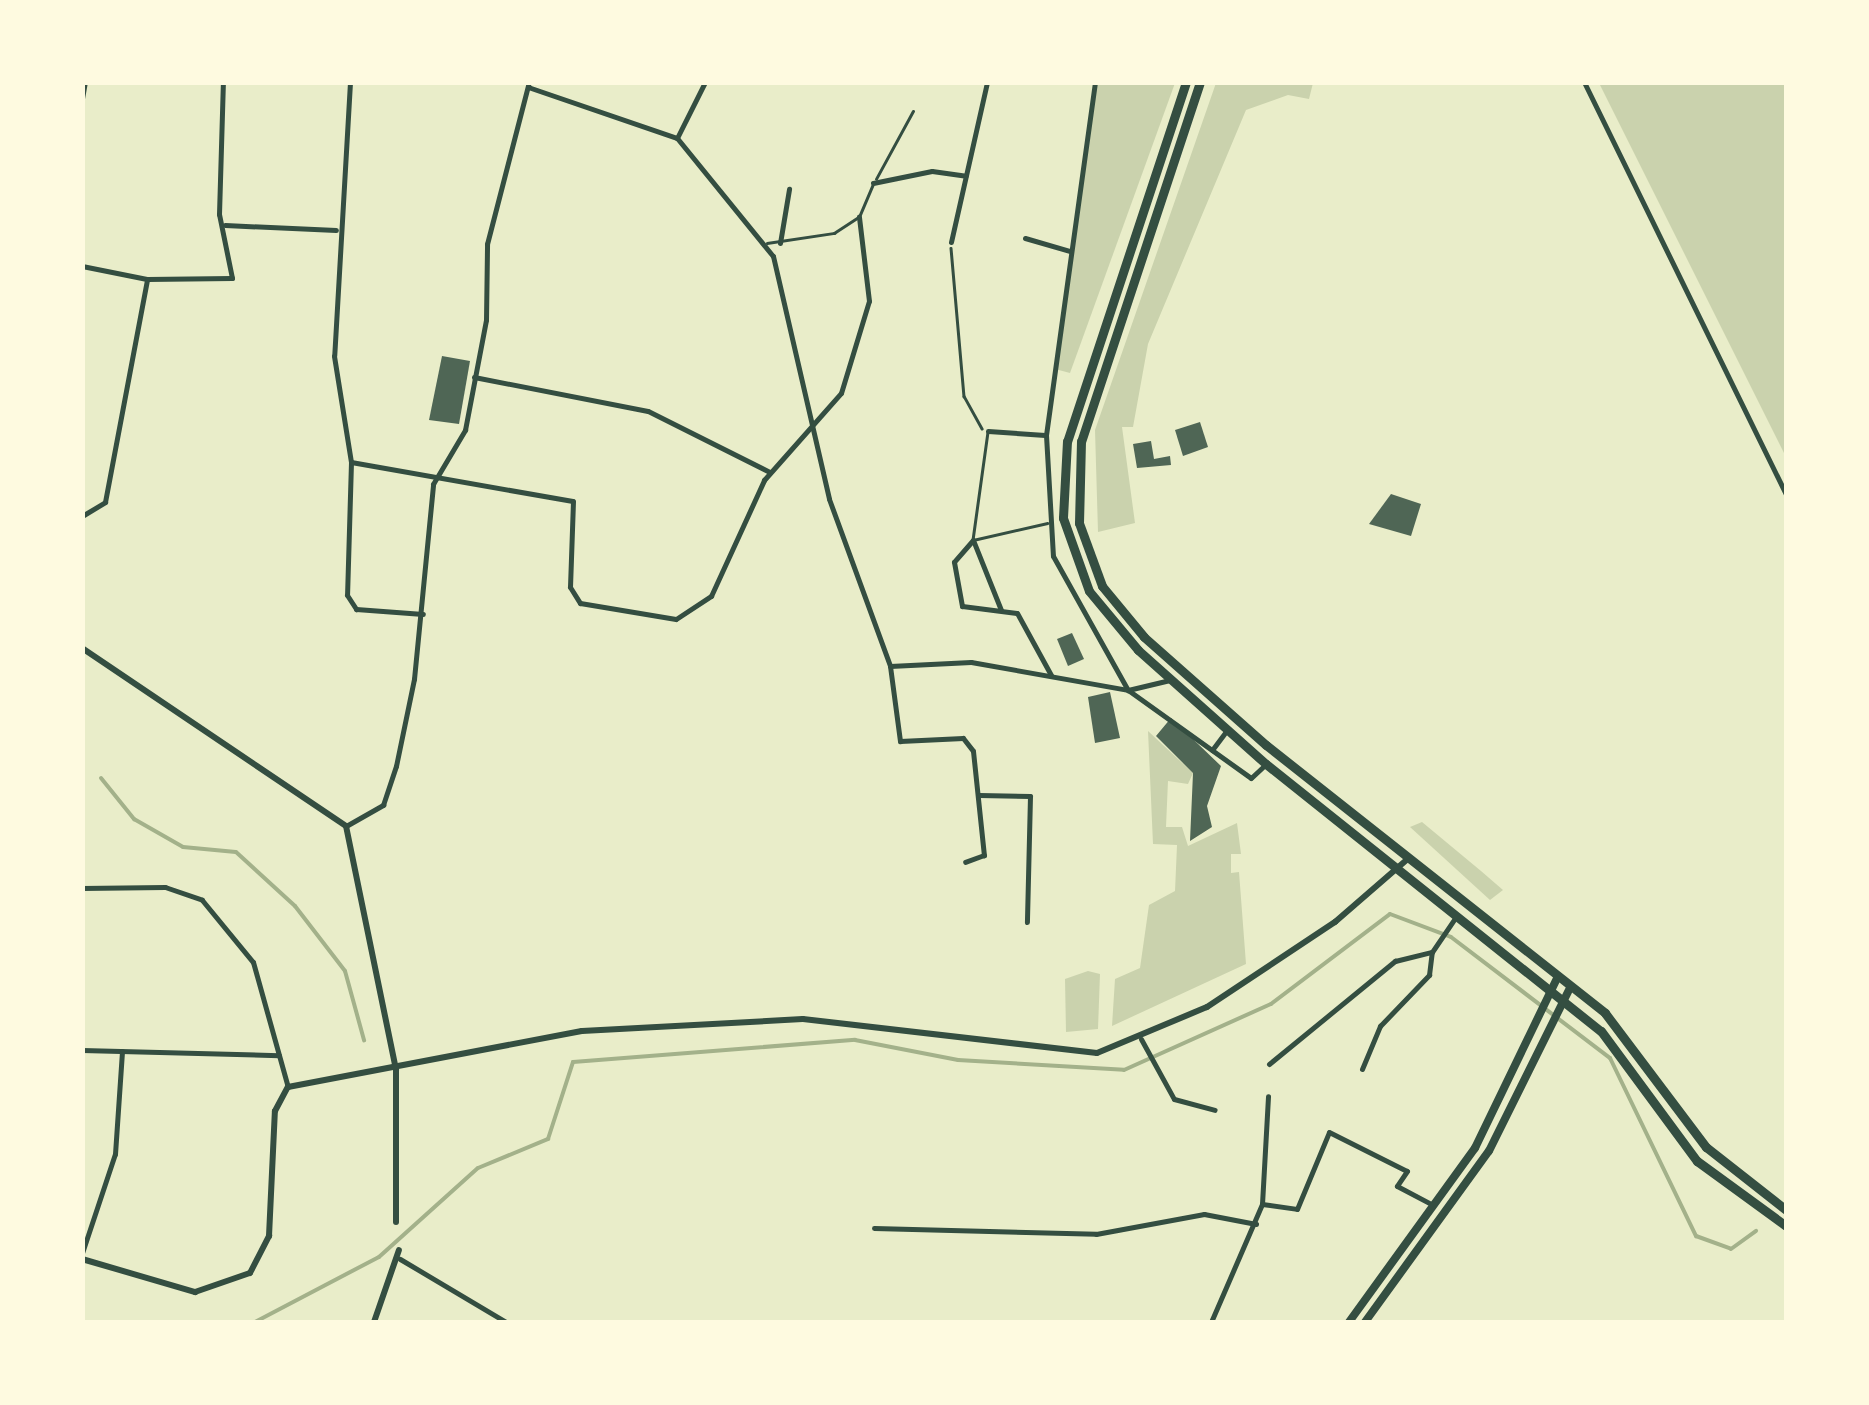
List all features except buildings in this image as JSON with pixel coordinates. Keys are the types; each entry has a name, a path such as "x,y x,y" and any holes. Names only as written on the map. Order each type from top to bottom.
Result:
{"main road":[{"path":"1186,82 1076,405 1063,479 1067,536 1089,590 1170,680 1266,764 1563,999 1623,1055 1697,1161 1786,1226"},
{"path":"1200,82 1085,424 1082,539 1102,586 1144,637 1629,1037 1706,1147 1786,1210"},
{"path":"1349,1322 1436,1207 1524,1059 1558,976"},
{"path":"1365,1322 1489,1151 1571,986"}],"street":[{"path":"82,98 86,82"},
{"path":"82,266 146,279 228,281 223,82"},
{"path":"350,82 337,230 334,364 351,462 349,605 423,614"},
{"path":"676,138 705,82"},
{"path":"952,242 987,82"},
{"path":"1095,82 1046,435 1047,523 1066,591 1128,690 1251,778 1266,764"},
{"path":"1584,82 1786,494"},
{"path":"346,826 384,805 423,614 436,471 465,430 488,244 529,85 676,138 735,219 765,243 812,432 890,666 902,746 970,742 984,858 966,862"},
{"path":"873,183 966,176"},
{"path":"780,243 788,189"},
{"path":"351,462 436,471 573,501 570,587 580,602 676,619 711,596 770,472 812,432 863,342 860,216"},
{"path":"225,225 280,234 337,230"},
{"path":"1025,238 1070,251"},
{"path":"86,516 105,502 146,279"},
{"path":"474,377 648,411 770,472"},
{"path":"988,431 1046,435"},
{"path":"1001,610 973,540 954,562 960,600 968,611 1001,610 1028,622 1051,675"},
{"path":"82,648 319,800 346,826 396,1070 396,1222"},
{"path":"890,666 971,662 1128,690 1170,680"},
{"path":"1212,750 1227,730"},
{"path":"979,795 1030,796 1027,922"},
{"path":"288,1086 396,1070 582,1031 803,1019 1096,1053 1141,1038 1245,982 1409,858"},
{"path":"82,888 165,887 202,900 253,962 288,1086 276,1111 269,1236 250,1274 215,1291 180,1290 82,1256 115,1154 122,1051"},
{"path":"1362,1069 1380,1026 1429,975 1434,949 1457,915"},
{"path":"1269,1064 1395,961 1434,949"},
{"path":"1141,1038 1174,1099 1215,1110"},
{"path":"82,1050 279,1055"},
{"path":"1211,1322 1262,1204 1268,1096"},
{"path":"1262,1204 1297,1209 1329,1132 1407,1171 1396,1186 1436,1207"},
{"path":"874,1228 1046,1236 1204,1214 1256,1224"},
{"path":"374,1322 400,1254 506,1322"},
{"path":"796,1322 833,1322"}],"lane":[{"path":"765,243 819,239 860,216 873,183 913,111"},
{"path":"988,431 973,540 1047,523"}],"path":[{"path":"952,242 964,396 970,417 988,431"}],"green space":[{"path":"1097,83 1175,83 1070,373 1055,369"},
{"path":"1216,83 1313,83 1309,99 1288,95 1246,110 1148,344 1133,427 1122,427 1135,523 1098,532 1095,430"},
{"path":"1599,83 1786,83 1786,457"},
{"path":"1148,731 1193,773 1188,784 1168,781 1166,827 1182,827 1188,846 1237,823 1241,854 1231,854 1231,873 1239,872 1246,964 1112,1026 1115,979 1140,968 1149,905 1175,891 1177,845 1153,844"},
{"path":"1422,822 1503,890 1490,900 1410,827"},
{"path":"1088,971 1100,974 1098,1029 1066,1032 1065,979"}],"waterway":[{"path":"101,778 134,819 183,847 236,852 295,906 345,971 364,1040"},
{"path":"255,1322 379,1257 478,1168 548,1139 573,1062 855,1040 958,1060 1124,1070 1271,1004 1390,914 1451,937 1610,1058 1696,1236 1731,1249 1756,1231"}]}
